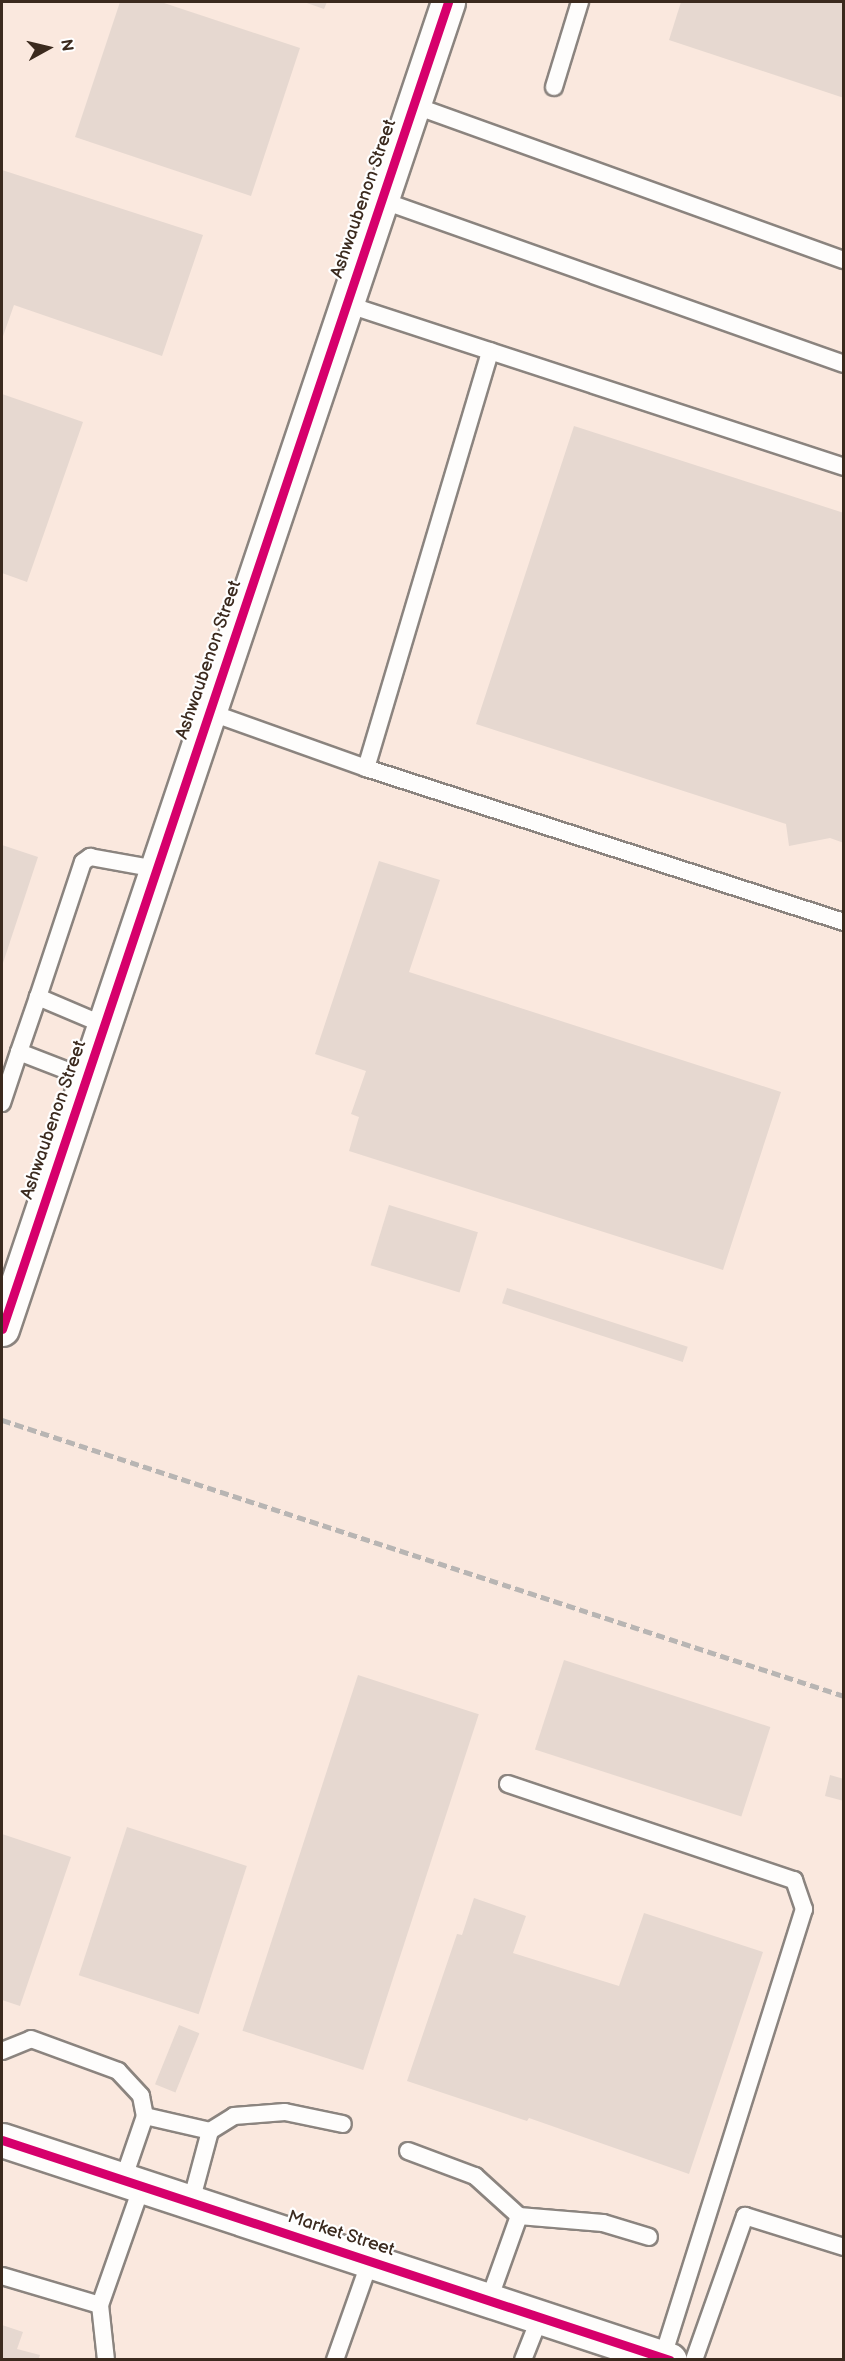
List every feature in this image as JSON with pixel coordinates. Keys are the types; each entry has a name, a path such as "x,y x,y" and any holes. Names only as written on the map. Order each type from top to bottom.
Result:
{"street":[{"name":"Ashwaubenon Street","path":"2,1329 11,1266 86,1078 448,2"},
{"name":"Market Street","path":"2,2140 540,2317 676,2359"}],"lane":[{"path":"554,87 580,2"},
{"path":"413,105 843,260"},
{"path":"381,200 843,364"},
{"path":"346,304 843,467"},
{"path":"366,768 490,351"},
{"path":"209,712 366,768 843,922"},
{"path":"2,1103 83,862 90,857 156,869"},
{"path":"38,997 104,1025"},
{"path":"19,1052 86,1078"},
{"path":"508,1784 794,1880 804,1909 676,2359"},
{"path":"2,2051 31,2039 118,2071 141,2096 145,2116 132,2183 100,2305 106,2360"},
{"path":"191,2202 210,2131 234,2116 285,2112 343,2124"},
{"path":"145,2116 210,2131"},
{"path":"408,2151 476,2176 519,2216 603,2223 649,2237"},
{"path":"489,2300 519,2216"},
{"path":"676,2359 745,2216 843,2247"},
{"path":"335,2360 370,2261"},
{"path":"2,2276 100,2305"},
{"path":"523,2360 540,2317"}],"shaded area":[{"path":"2,2 843,2 843,2359 2,2359"}],"building":[{"path":"120,2 161,2 300,48 251,196 75,137"},
{"path":"304,2 327,2 324,9"},
{"path":"681,2 844,2 844,98 669,40"},
{"path":"2,170 203,235 162,356 14,305 2,339"},
{"path":"2,394 83,422 27,582 2,573"},
{"path":"574,426 844,513 844,843 830,838 789,846 786,824 476,724"},
{"path":"2,845 38,857 2,966"},
{"path":"379,861 440,880 409,972 781,1092 723,1270 349,1151 359,1117 351,1114 366,1071 315,1054"},
{"path":"389,1205 478,1232 460,1292 371,1265"},
{"path":"507,1288 688,1347 683,1362 502,1303"},
{"path":"564,1660 770,1727 741,1816 535,1749"},
{"path":"358,1675 479,1714 363,2070 242,2031"},
{"path":"830,1775 844,1779 844,1801 825,1796"},
{"path":"127,1827 247,1866 199,2014 79,1975"},
{"path":"2,1834 71,1857 20,2006 2,2000"},
{"path":"474,1898 526,1916 513,1953 619,1986 644,1913 763,1952 689,2174 529,2118 527,2121 407,2081 457,1934 462,1935"},
{"path":"179,2025 199,2033 175,2093 155,2084"},
{"path":"2,2325 23,2332 17,2349 40,2355 38,2360 2,2360"}],"railway":[{"path":"2,1420 844,1696"}],"cycle path":[{"path":"2,1329 448,2"},
{"path":"2,2140 670,2360"}]}
